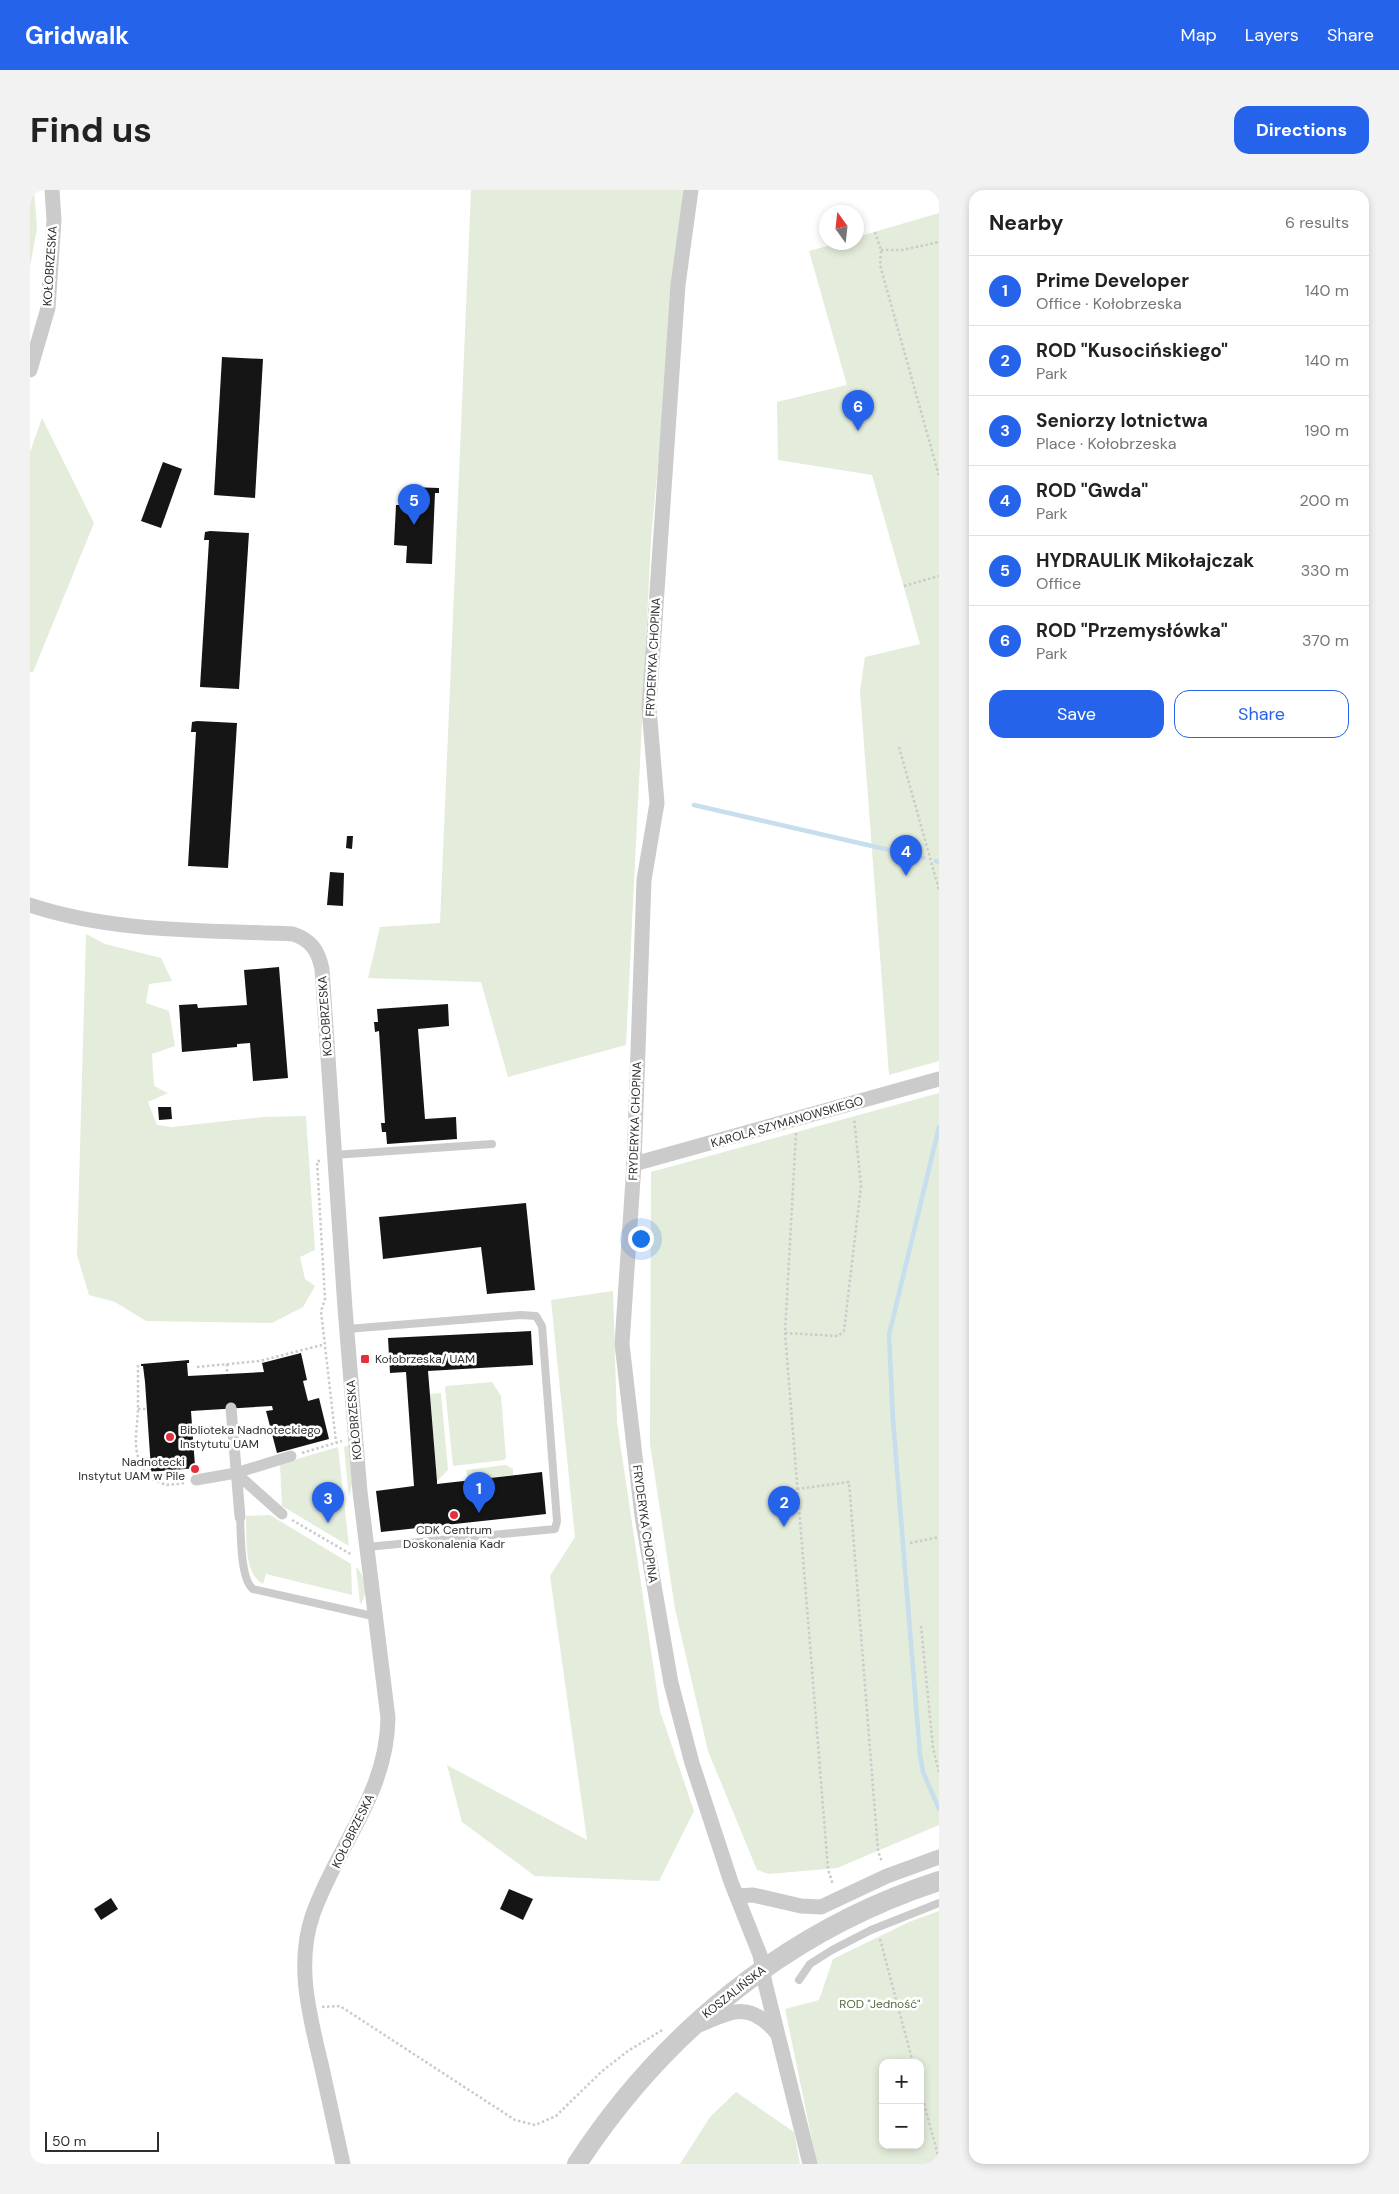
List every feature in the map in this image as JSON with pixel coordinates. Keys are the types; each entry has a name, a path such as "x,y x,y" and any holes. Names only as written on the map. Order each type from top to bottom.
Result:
{"street":[{"name":"KOŁOBRZESKA","path":"30,370 48,308 54,228 52,190"},
{"name":"FRYDERYKA CHOPINA","path":"691,190 678,285 649,708 657,803 644,880 634,1164 622,1344 642,1516 672,1683 692,1763 731,1882 760,1955 810,2164"},
{"name":"KOŁOBRZESKA","path":"30,905 72,917 136,927 293,934 305,938 320,956 346,1328 367,1548 388,1718 385,1755 365,1807 313,1915 308,1934 304,1967 310,2010 343,2164"},
{"name":"KAROLA SZYMANOWSKIEGO","path":"634,1164 939,1079"},
{"path":"231,1408 240,1517"},
{"path":"196,1480 236,1473 291,1456"},
{"path":"236,1473 282,1514"},
{"path":"738,1896 753,1894 801,1906 821,1907 894,1873 939,1857"},
{"name":"KOSZALIŃSKA","path":"577,2164 621,2101 647,2071 688,2029 727,1995 762,1968 814,1936 894,1897 939,1881"},
{"path":"688,2029 713,2019 746,2011 765,2019 778,2034"}],"lane":[{"path":"334,1157 492,1144"},
{"path":"346,1328 521,1315 536,1316 542,1326 557,1521 555,1529 367,1548"},
{"path":"240,1517 244,1570 247,1583 253,1589 377,1617"},
{"path":"798,1980 810,1964 832,1950 871,1930 939,1903"}],"path":[{"path":"875,232 881,250 880,265 939,476"},
{"path":"881,250 902,250 939,242"},
{"path":"904,586 939,576"},
{"path":"899,747 939,890"},
{"path":"785,1333 838,1336 844,1331 861,1186 854,1118"},
{"path":"796,1133 785,1333 828,1869"},
{"path":"334,1157 317,1161 325,1299 321,1311 336,1442"},
{"path":"197,1367 260,1361 322,1344"},
{"path":"227,1364 227,1374"},
{"path":"138,1365 138,1409 135,1439 137,1456 149,1478 159,1483 173,1486 196,1480"},
{"path":"138,1409 146,1409"},
{"path":"291,1456 356,1438"},
{"path":"797,1489 849,1482 878,1850"},
{"path":"282,1514 342,1550 369,1563"},
{"path":"910,1543 939,1537"},
{"path":"921,1626 933,1748 939,1772"},
{"path":"880,1937 912,2059"},
{"path":"310,2010 328,2006 340,2006 515,2120 535,2125 556,2116 601,2072 628,2051 668,2026"},
{"path":"924,2104 939,2159"}],"green space":[{"path":"30,190 34,190 37,228 30,267"},
{"path":"471,190 684,190 651,539 626,1045 508,1077 481,982 368,978 380,927 440,923"},
{"path":"939,213 939,1061 889,1075 860,691 865,657 920,644 872,475 778,460 777,402 847,385 809,251 819,248 819,250 864,250 864,235"},
{"path":"42,418 94,523 33,672 30,672 30,452"},
{"path":"86,934 105,944 161,958 172,981 149,984 146,1003 169,1011 175,1046 152,1054 154,1086 168,1093 148,1102 157,1125 172,1127 263,1117 306,1116 315,1250 300,1257 305,1279 315,1286 303,1307 272,1323 146,1321 115,1302 89,1295 77,1255"},
{"path":"939,1093 939,1825 837,1868 769,1874 757,1870 708,1751 675,1609 650,1444 651,1172"},
{"path":"613,1291 617,1422 660,1711 694,1811 659,1881 535,1876 462,1822 447,1765 587,1840 550,1576 575,1537 551,1300"},
{"path":"492,1382 501,1396 506,1458 504,1460 453,1466 446,1386"},
{"path":"441,1393 448,1470 437,1481 430,1394"},
{"path":"349,1445 352,1484 349,1497 344,1447"},
{"path":"338,1447 349,1546 282,1506 280,1464"},
{"path":"506,1465 513,1469 513,1475 468,1480 466,1470"},
{"path":"270,1515 351,1564 352,1595 266,1574 263,1584 257,1579 252,1572 247,1553 246,1516"},
{"path":"356,1567 362,1575 365,1585 363,1600 360,1604"},
{"name":"ROD \"Jedność\"","path":"939,1911 939,2164 817,2164 785,2009 819,2000 833,1959 909,1922"},
{"path":"736,2092 794,2132 800,2164 680,2164 710,2117"}],"building":[{"path":"222,357 263,359 255,498 214,495"},
{"path":"163,462 182,469 161,528 141,521"},
{"path":"410,487 439,488 439,493 435,493 432,564 406,563 407,546 394,545 396,505 409,505"},
{"path":"205,532 249,533 239,689 200,687 209,540 204,540"},
{"path":"192,722 237,723 228,868 188,866 196,732 191,732"},
{"path":"347,836 353,836 352,849 346,848"},
{"path":"330,872 344,873 343,906 327,905"},
{"path":"279,967 288,1078 253,1081 250,1043 237,1044 237,1047 182,1052 179,1005 197,1004 198,1008 247,1005 244,970"},
{"path":"448,1004 449,1026 418,1029 425,1119 456,1117 457,1139 387,1144 386,1132 382,1132 381,1123 385,1123 379,1031 375,1032 374,1022 378,1022 377,1009"},
{"path":"158,1107 171,1107 172,1119 159,1120"},
{"path":"526,1203 535,1290 487,1294 481,1247 383,1259 379,1217"},
{"path":"531,1331 533,1365 428,1371 437,1484 542,1472 546,1514 381,1532 376,1491 414,1486 406,1372 390,1373 388,1338"},
{"path":"301,1353 307,1380 303,1381 308,1401 319,1398 329,1439 277,1453 266,1411 273,1410 272,1406 191,1411 195,1466 197,1468 149,1472 151,1469 145,1382 143,1366 141,1364 189,1360 189,1363 187,1363 188,1376 264,1372 262,1363"},
{"path":"509,1889 533,1899 523,1920 500,1909"},
{"path":"111,1898 118,1909 101,1920 94,1909"}],"waterway":[{"path":"694,805 924,858"},
{"path":"939,1127 889,1335 893,1420 920,1755 923,1772 939,1809"}],"place":[{"name":"ROD \"Przemysłówka\"","path":"858,431"},
{"name":"HYDRAULIK Mikołajczak","path":"414,525"},
{"name":"ROD \"Gwda\"","path":"906,876"},
{"name":"Kołobrzeska/ UAM","path":"365,1359"},
{"name":"Biblioteka Nadnoteckiego Instytutu UAM","path":"170,1437"},
{"name":"Nadnotecki Instytut UAM w Pile","path":"195,1469"},
{"name":"Prime Developer","path":"479,1513"},
{"name":"CDK Centrum Doskonalenia Kadr","path":"454,1515"},
{"name":"Seniorzy lotnictwa","path":"328,1523"},
{"name":"ROD \"Kusocińskiego\"","path":"784,1527"}]}
